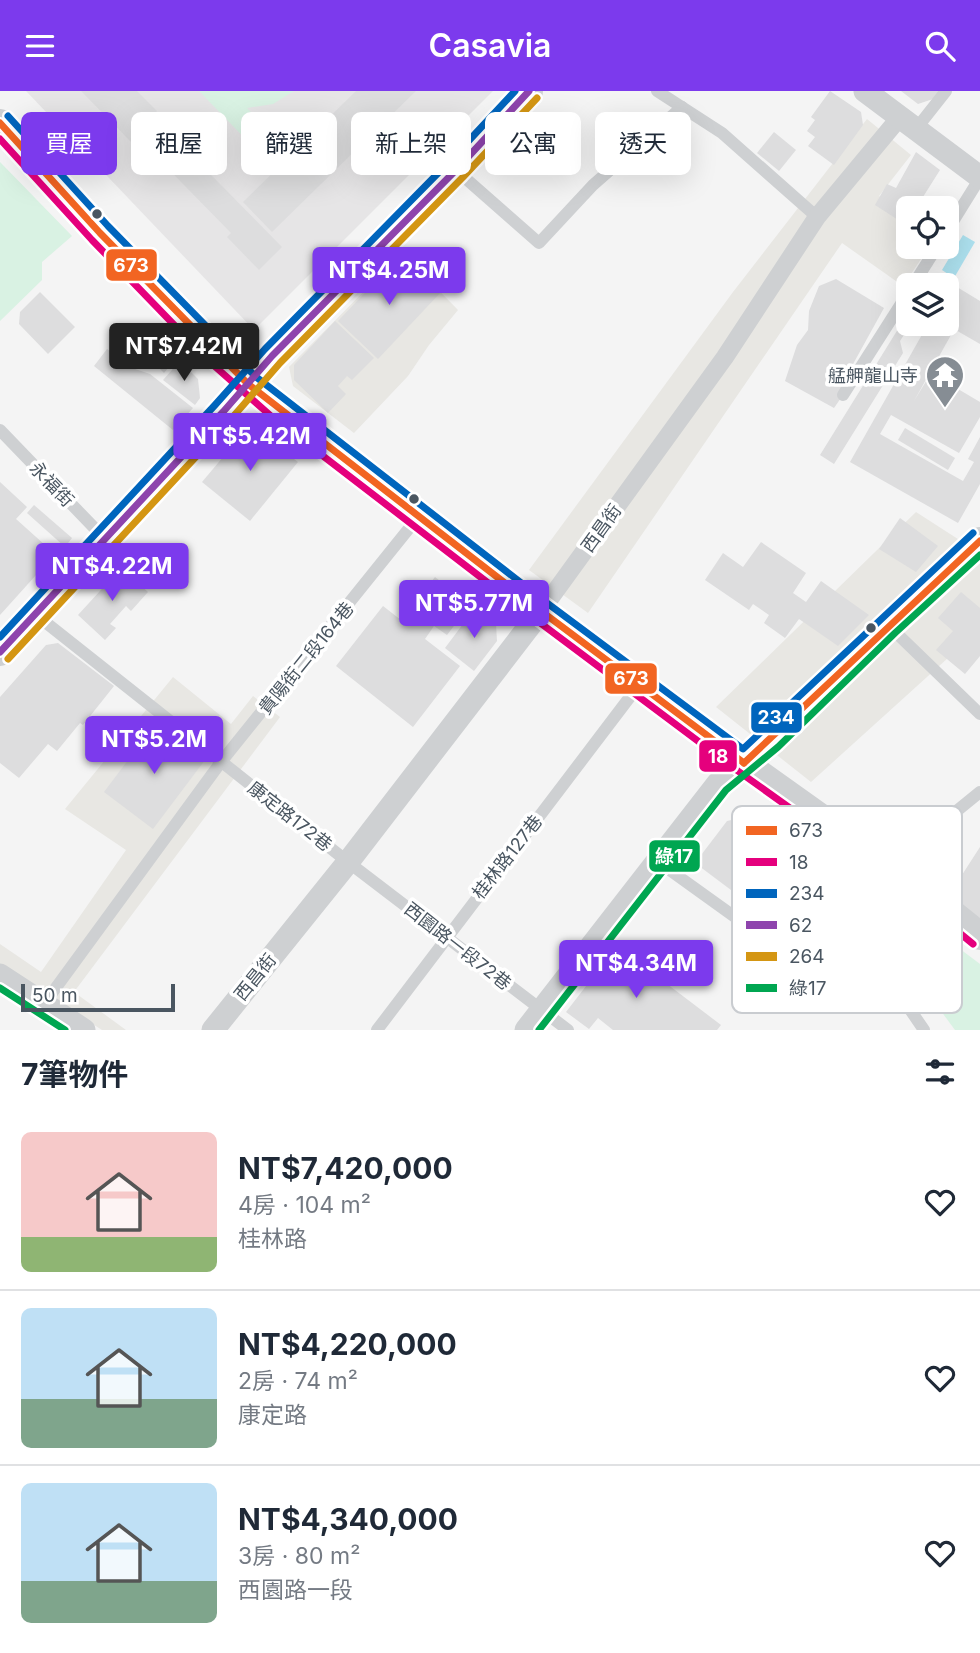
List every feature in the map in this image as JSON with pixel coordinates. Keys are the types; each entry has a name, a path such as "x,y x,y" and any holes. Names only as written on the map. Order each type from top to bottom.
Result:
{"street":[{"path":"471,154 528,91"},
{"path":"865,91 980,178"},
{"path":"0,123 100,233 248,384 541,611 805,806"},
{"name":"西昌街","path":"213,1030 348,862 541,611 725,358 817,217 908,123"},
{"path":"0,652 272,356 451,175"},
{"path":"526,1030 718,783 771,740 888,625 980,541"},
{"path":"962,922 980,936"},
{"path":"0,975 83,1030"}],"lane":[{"path":"657,91 722,133 817,217"},
{"path":"908,123 946,91"},
{"path":"462,175 539,243 593,185 682,107"},
{"path":"959,212 980,178"},
{"path":"843,395 896,312"},
{"name":"永福街","path":"0,430 105,539"},
{"name":"貴陽街二段164巷","path":"44,1004 221,762 419,516"},
{"name":"康定路172巷","path":"35,614 348,862"},
{"path":"888,625 980,714"},
{"name":"桂林路127巷","path":"377,1030 639,685"},
{"path":"962,807 980,792"},
{"path":"657,861 732,915"},
{"name":"西園路一段72巷","path":"348,862 568,1030"},
{"path":"912,1013 924,1030"}],"shaded area":[{"path":"26,91 493,91 471,113 351,112 351,175 409,175 254,330 106,175 117,175 117,112 46,112"},
{"path":"867,119 911,155 879,196 896,207 896,259 921,259 912,273 896,273 896,281 842,243 588,613 529,570 733,292"},
{"path":"402,253 458,310 408,376 354,433 293,386 289,367"},
{"path":"916,512 975,550 980,546 980,629 811,782 716,707"},
{"path":"173,677 231,724 253,696 280,717 74,992 126,1030 102,1030 0,964 0,944 41,972 126,850 65,809"}],"green space":[{"path":"199,91 294,91 273,104 247,108 251,112 241,112 241,134 227,120 227,112 219,112"},
{"path":"0,162 72,236 42,262 42,280 0,321"},
{"path":"962,950 980,964 980,1030 955,1030 942,1013 962,1013"}],"water":[{"path":"963,235 975,242 957,273 946,273 942,270 949,259 959,259 959,242"}],"building":[{"path":"81,91 137,91 157,111 131,112 131,142 117,128 117,112 102,112"},
{"path":"356,91 416,91 395,112 351,112 351,155 337,168 337,112 335,112"},
{"path":"830,91 861,112 863,125 834,165 808,146 815,137 807,131 815,120 811,117"},
{"path":"901,91 942,91 936,98 918,104"},
{"path":"774,132 796,150 779,171 757,153"},
{"path":"916,152 940,170 924,196 896,196 896,219 875,205 887,184 896,188"},
{"path":"174,175 211,175 282,247 259,270 227,237 231,233"},
{"path":"270,175 330,175 272,232 243,202"},
{"path":"401,255 441,292 378,359 338,321"},
{"path":"836,279 884,308 842,384 843,395 834,408 785,381 797,345 808,330 809,311 819,286"},
{"path":"959,288 980,301 980,344 959,332"},
{"path":"40,292 75,327 48,354 19,324 20,312"},
{"path":"335,321 374,358 352,380 347,376 338,386 346,394 328,413 294,380 294,365"},
{"path":"144,326 177,357 164,373 145,354 138,363 124,351"},
{"path":"896,332 896,336 903,336 900,341 903,353 834,464 820,455"},
{"path":"921,336 950,336 914,401 931,373 980,402 980,417 959,453 891,415 880,434 963,481 974,462 968,459 980,437 980,484 958,523 850,462"},
{"path":"107,349 135,369 150,374 193,408 173,430 94,366"},
{"path":"180,361 198,379 200,398 195,405 163,380"},
{"path":"905,428 955,458 948,470 898,440"},
{"path":"255,430 298,462 250,521 202,482 245,431"},
{"path":"0,482 27,507 16,519 55,554 0,615"},
{"path":"34,505 72,538 65,547 27,513"},
{"path":"900,518 938,546 916,572 879,549"},
{"path":"761,542 806,573 793,593 806,602 821,581 869,615 838,646 799,619 785,638 764,623 769,615 753,604 749,610 705,580 723,553 743,567"},
{"path":"121,568 148,592 131,611 126,606 110,624 116,628 105,640 78,615"},
{"path":"435,577 470,605 447,635 434,626 425,639 460,666 413,727 336,666 383,606 401,620"},
{"path":"961,592 980,608 980,656 965,674 936,650 953,631 938,618"},
{"path":"475,608 496,624 497,641 474,671 445,648"},
{"path":"58,643 114,686 83,725 80,723 57,751 48,744 19,778 0,763 0,697 46,645"},
{"path":"156,723 205,760 153,829 104,792"},
{"path":"732,820 732,891 695,863 727,821"},
{"path":"980,847 980,922 962,909 962,875"},
{"path":"617,946 721,1025 717,1030 613,1030 598,1018 589,1029 566,1012"}],"transit line":[{"name":"234","path":"0,637 265,349 515,91"},
{"name":"62","path":"0,652 272,356 456,170 529,91"},
{"name":"264","path":"8,659 280,363 537,98"},
{"name":"234","path":"8,116 108,226 255,376 547,603 743,749 973,533"},
{"name":"673","path":"0,123 100,233 248,384 541,611 744,763"},
{"name":"18","path":"0,139 92,240 211,363 271,416 535,619 787,806"},
{"name":"673","path":"744,763 980,541"},
{"name":"綠17","path":"539,1030 726,790 778,747 980,555"},
{"name":"18","path":"962,935 973,944"},
{"name":"綠17","path":"0,988 65,1030"}],"place":[{"name":"艋舺龍山寺","path":"945,409"}]}
